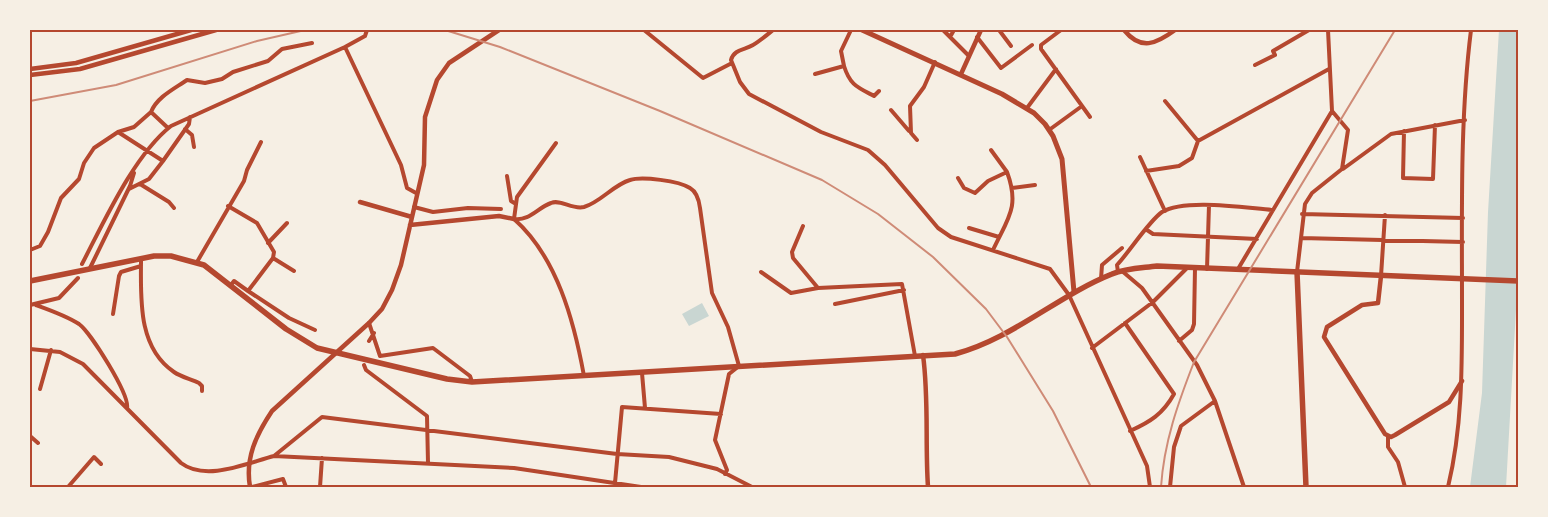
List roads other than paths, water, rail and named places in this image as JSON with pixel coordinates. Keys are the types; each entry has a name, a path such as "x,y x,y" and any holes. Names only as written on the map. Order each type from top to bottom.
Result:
{"main road":[{"path":"862,30 961,74 1027,108 1049,130 1062,159 1065,174 1072,293"},
{"path":"30,281 90,268 141,262 171,256 204,265 286,328 317,348 335,354 447,379 472,382 955,354 975,349 990,342 1072,293 1101,279 1120,271 1157,266 1518,281"},
{"path":"1297,272 1306,487"}],"street":[{"path":"30,69 76,64 191,30"},
{"path":"30,75 60,73 110,61 216,30"},
{"path":"82,264 127,179 168,128 345,47 365,36 367,30"},
{"path":"286,487 283,479 251,487 247,471 252,447 260,428 272,411 382,308 392,290 401,266 424,164 425,117 437,80 449,63 499,30"},
{"path":"644,30 681,58 703,78 732,63"},
{"path":"772,30 753,46 736,52 732,56 732,63 745,92 821,132 868,150 885,165 938,228 951,237 1050,269 1072,293 1092,348 1147,466 1150,487"},
{"path":"851,30 841,51 848,79 874,96 879,91"},
{"path":"943,30 969,56"},
{"path":"950,37 954,30"},
{"path":"961,74 981,30"},
{"path":"999,30 1012,46"},
{"path":"1061,30 1041,45 1041,49 1090,118"},
{"path":"1124,30 1132,39 1146,44 1156,43 1171,31"},
{"path":"1255,65 1275,55 1273,51 1309,30"},
{"path":"1237,269 1257,240 1332,111 1328,30"},
{"path":"1448,487 1454,463 1462,381 1465,278 1463,242 1465,120 1467,62 1471,30"},
{"path":"977,37 1001,68 1032,44"},
{"path":"30,250 40,246 48,232 60,198 79,179 84,164 94,148 118,132 134,127 151,112 160,98 187,80 205,83 222,79 233,72 268,61 282,50 312,43"},
{"path":"345,47 401,165 408,188 416,193"},
{"path":"106,54 110,61"},
{"path":"911,132 910,106 924,87 935,62"},
{"path":"815,74 844,66"},
{"path":"1027,108 1056,69"},
{"path":"1146,171 1179,166 1192,158 1198,141 1329,69"},
{"path":"1165,101 1198,141"},
{"path":"1049,130 1082,106"},
{"path":"891,110 917,140"},
{"path":"1332,111 1348,130 1342,169"},
{"path":"151,112 168,128"},
{"path":"129,189 157,172 185,129 190,117"},
{"path":"1297,272 1302,214 1305,204 1312,193 1342,169 1392,134 1465,120"},
{"path":"1404,131 1403,178 1433,179 1435,125"},
{"path":"185,129 192,135 194,146"},
{"path":"118,132 164,161"},
{"path":"196,262 244,181 247,170 261,142"},
{"path":"514,219 518,197 556,143"},
{"path":"991,150 1006,172 1012,188 1013,203 993,250"},
{"path":"1140,157 1165,211"},
{"path":"90,268 129,189 135,170"},
{"path":"958,178 964,188 975,193 988,181 1006,172"},
{"path":"507,176 511,201 516,204"},
{"path":"410,225 499,216 523,220 550,203 556,202 575,208 589,205 630,180 667,181 691,188 696,194 700,208 712,294 728,327 739,366 730,374 715,440 727,470 725,474"},
{"path":"140,184 169,202 174,208"},
{"path":"1012,188 1035,185"},
{"path":"360,202 412,217"},
{"path":"1244,487 1215,402 1197,365 1142,288 1120,271 1117,265 1157,217 1165,211 1209,204 1273,210"},
{"path":"1207,269 1209,204"},
{"path":"228,206 257,223 274,252 273,258 248,291"},
{"path":"414,207 433,212 468,208 501,209"},
{"path":"1302,214 1464,218"},
{"path":"1384,215 1378,303 1362,305 1328,327 1324,337 1381,428 1388,436 1388,447 1398,462 1405,487"},
{"path":"514,219 540,247 549,262 578,344 584,377"},
{"path":"268,243 287,223"},
{"path":"803,226 792,252 793,258 818,288"},
{"path":"969,228 999,237"},
{"path":"1147,230 1153,234 1208,235 1257,240"},
{"path":"1300,238 1463,242"},
{"path":"1101,279 1102,265 1122,248"},
{"path":"273,258 294,271"},
{"path":"114,314 121,272 141,262 142,320 147,336 161,359 174,372 199,383 202,391"},
{"path":"1092,348 1153,302 1187,268"},
{"path":"1179,341 1192,330 1194,324 1195,268"},
{"path":"761,272 791,293 818,288 902,284 914,356"},
{"path":"30,306 59,298 78,278"},
{"path":"232,285 234,281 289,318 315,330"},
{"path":"835,304 904,290"},
{"path":"36,304 81,325 113,371 124,393 126,408"},
{"path":"369,322 380,356 379,363"},
{"path":"1126,323 1174,394 1166,408 1151,422 1130,431"},
{"path":"369,341 374,333"},
{"path":"380,356 433,348 470,376 472,382"},
{"path":"30,349 60,352 83,364 189,468 200,472 274,456 514,468 641,487"},
{"path":"40,389 51,350"},
{"path":"923,356 926,375 925,448 928,487"},
{"path":"364,365 366,370 427,416 428,463"},
{"path":"642,373 645,408"},
{"path":"1388,436 1395,435 1449,402 1462,381"},
{"path":"1170,487 1174,447 1181,426 1215,402"},
{"path":"614,483 622,407 721,414"},
{"path":"274,456 322,417 617,454 678,458 725,474 752,487"},
{"path":"30,436 38,443"},
{"path":"68,487 94,457 102,464"},
{"path":"320,487 322,458"}],"railway":[{"path":"30,101 116,85 257,41 305,30"},
{"path":"445,30 500,47 660,111 822,180 878,214 933,257 986,309 1007,337 1053,411 1091,487"},
{"path":"1161,487 1169,438 1194,362 1395,30"}]}
